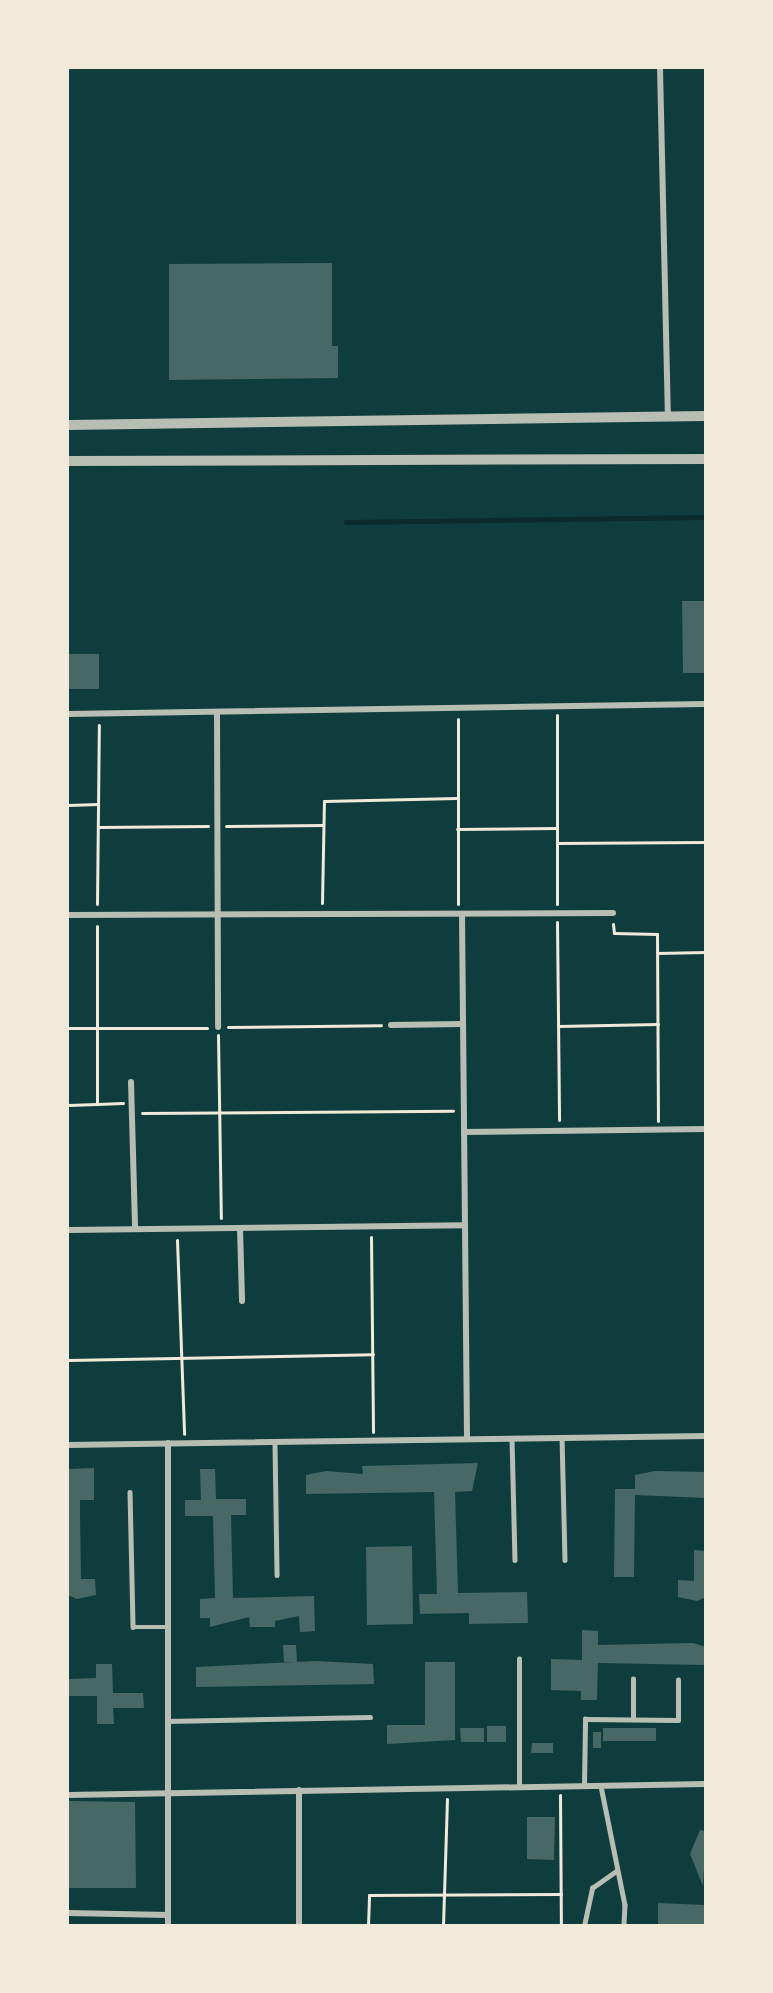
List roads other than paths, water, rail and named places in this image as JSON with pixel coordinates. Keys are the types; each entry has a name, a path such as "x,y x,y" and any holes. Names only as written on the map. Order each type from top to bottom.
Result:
{"street":[{"path":"660,68 668,417"},
{"path":"68,425 705,416"},
{"path":"68,461 705,459"},
{"path":"68,714 705,704"},
{"path":"217,712 218,1028"},
{"path":"68,915 613,913"},
{"path":"462,914 467,1438"},
{"path":"391,1025 463,1024"},
{"path":"131,1082 135,1230"},
{"path":"464,1132 705,1129"},
{"path":"68,1230 465,1225"},
{"path":"240,1228 242,1301"},
{"path":"68,1445 275,1444 467,1438 705,1436"},
{"path":"168,1443 168,1926"},
{"path":"68,1796 168,1792 705,1784"},
{"path":"298,1790 300,1926"},
{"path":"68,1913 168,1915"}],"lane":[{"path":"562,1437 565,1560"},
{"path":"512,1438 515,1560"},
{"path":"275,1444 276,1575"},
{"path":"130,1492 133,1627 167,1627"},
{"path":"519,1659 519,1787"},
{"path":"633,1679 633,1719"},
{"path":"584,1786 585,1719 678,1720 678,1680"},
{"path":"167,1721 370,1717"},
{"path":"600,1786 615,1871 625,1905 624,1926"},
{"path":"584,1926 592,1888 615,1871"}],"waterway":[{"path":"346,522 706,517"}]}
